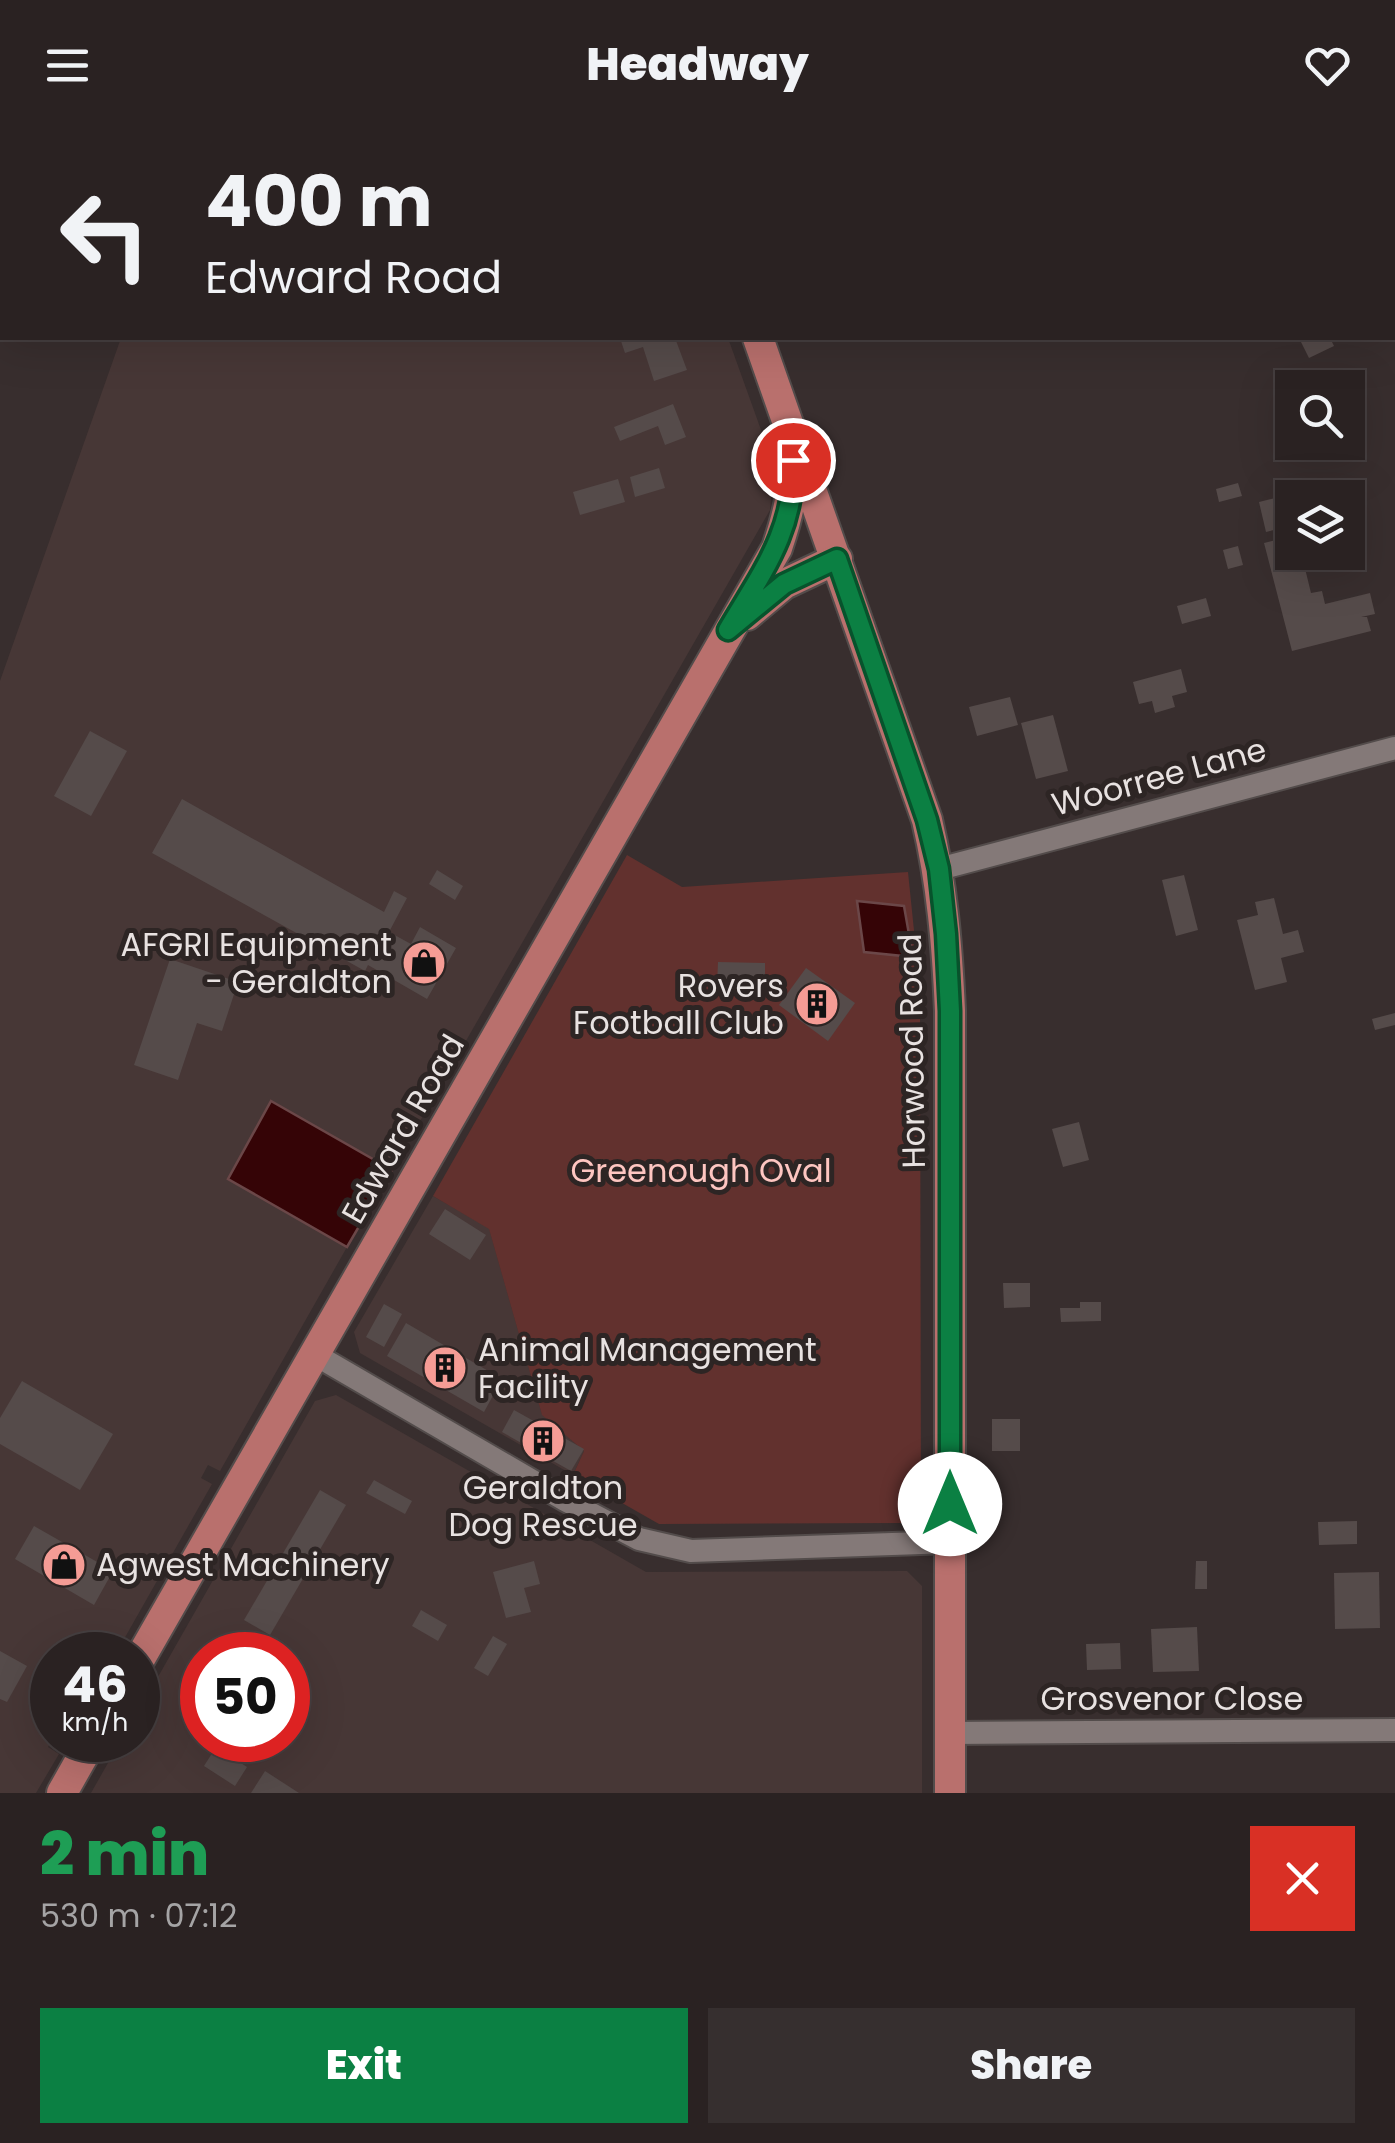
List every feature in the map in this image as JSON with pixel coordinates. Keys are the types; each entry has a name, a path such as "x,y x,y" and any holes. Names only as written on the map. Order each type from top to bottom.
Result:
{"main road":[{"name":"Horwood Road","path":"759,340 927,820 939,869 950,1011 950,1793"},
{"name":"Edward Road","path":"155,1632 777,548 794,482 784,410"},
{"name":"Edward Road","path":"728,630 784,584 837,559"},
{"path":"62,1793 80,1762"}],"street":[{"name":"Woorree Lane","path":"939,869 1395,748"},
{"path":"314,1354 639,1539 691,1551 950,1542"},
{"name":"Grosvenor Close","path":"950,1732 1395,1730"}],"shaded area":[{"path":"120,340 729,340 774,466 770,510 392,1170 272,1101 228,1179 347,1247 220,1471 208,1465 201,1478 212,1484 128,1632 30,1632 30,1762 54,1762 36,1793 0,1793 0,681"},
{"path":"857,901 904,906 913,957 864,952"},
{"path":"271,1101 392,1170 347,1247 228,1179"},
{"path":"433,1196 489,1228 542,1414 584,1451 573,1475 360,1353 354,1332"},
{"path":"336,1395 646,1572 907,1571 922,1586 922,1793 91,1793 109,1762 160,1762 160,1673 180,1638 180,1762 310,1762 310,1632 184,1632 315,1401"}],"green space":[{"name":"Greenough Oval","path":"627,855 682,887 908,872 920,989 921,1508 907,1523 659,1524 573,1475 584,1451 542,1415 489,1229 433,1196"}],"building":[{"path":"621,340 676,340 687,370 654,381 643,347 625,353"},
{"path":"1300,340 1331,340 1334,346 1309,358"},
{"path":"673,404 686,437 665,445 658,426 620,441 614,427"},
{"path":"659,468 665,488 635,497 630,477"},
{"path":"618,479 625,502 580,515 573,492"},
{"path":"1238,483 1242,496 1219,502 1216,489"},
{"path":"1275,498 1275,530 1266,532 1259,502"},
{"path":"1275,540 1275,570 1305,570 1311,593 1322,591 1325,604 1370,593 1375,614 1361,617 1367,617 1371,631 1292,651 1264,543"},
{"path":"1238,546 1243,565 1228,569 1223,550"},
{"path":"1206,598 1211,616 1182,624 1177,606"},
{"path":"1181,669 1187,692 1172,696 1175,707 1155,713 1152,701 1139,704 1133,682"},
{"path":"1010,697 1018,725 977,736 969,707"},
{"path":"1053,715 1068,771 1036,779 1021,723"},
{"path":"90,731 127,751 91,816 54,796"},
{"path":"182,799 384,912 394,891 407,898 389,932 411,944 420,927 456,948 427,999 368,965 365,971 152,853"},
{"path":"437,870 463,886 455,900 429,884"},
{"path":"1184,875 1198,930 1176,936 1162,880"},
{"path":"1274,898 1283,934 1298,930 1304,952 1281,958 1287,982 1255,990 1237,920 1258,915 1255,902"},
{"path":"170,959 238,982 222,1031 197,1023 178,1080 134,1065"},
{"path":"718,962 765,963 765,988 717,987"},
{"name":"Rovers Football Club","path":"806,968 855,1003 828,1041 779,1005"},
{"path":"1395,1013 1395,1025 1375,1030 1372,1019"},
{"path":"1079,1122 1089,1160 1063,1167 1052,1129"},
{"path":"445,1209 486,1235 470,1260 429,1234"},
{"path":"1003,1283 1030,1283 1030,1307 1004,1308"},
{"path":"1080,1302 1101,1302 1101,1321 1061,1322 1060,1308 1080,1308"},
{"path":"384,1304 402,1314 384,1347 366,1337"},
{"name":"Animal Management Facility","path":"406,1323 502,1379 484,1412 387,1356"},
{"path":"22,1381 113,1434 80,1490 0,1444 0,1418"},
{"name":"Geraldton Dog Rescue","path":"514,1410 584,1449 571,1471 502,1432"},
{"path":"992,1419 1020,1419 1020,1451 992,1451"},
{"path":"374,1480 412,1501 405,1514 366,1493"},
{"path":"320,1490 346,1505 272,1632 244,1620"},
{"path":"1357,1521 1357,1544 1319,1545 1318,1522"},
{"name":"Agwest Machinery","path":"34,1526 113,1571 94,1605 15,1559"},
{"path":"534,1561 540,1584 524,1588 531,1612 506,1618 493,1572"},
{"path":"1196,1561 1207,1561 1207,1589 1195,1589"},
{"path":"1379,1572 1380,1628 1335,1629 1334,1573"},
{"path":"421,1610 447,1625 438,1641 412,1626"},
{"path":"1197,1627 1199,1671 1153,1672 1151,1629"},
{"path":"493,1636 507,1644 488,1676 474,1668"},
{"path":"1120,1643 1121,1669 1087,1670 1086,1644"},
{"path":"0,1651 27,1666 7,1702 0,1699"},
{"path":"207,1762 239,1762 247,1767 235,1786 204,1766"},
{"path":"265,1771 299,1793 251,1793"}],"place":[{"name":"AFGRI Equipment - Geraldton","path":"424,963"},
{"name":"Rovers Football Club","path":"817,1004"},
{"name":"Animal Management Facility","path":"445,1368"},
{"name":"Geraldton Dog Rescue","path":"543,1441"},
{"name":"Agwest Machinery","path":"64,1565"}],"route":[{"path":"793,460 794,482 777,548 728,630 784,584 837,559 927,820 939,869 950,1011 950,1504"}]}
